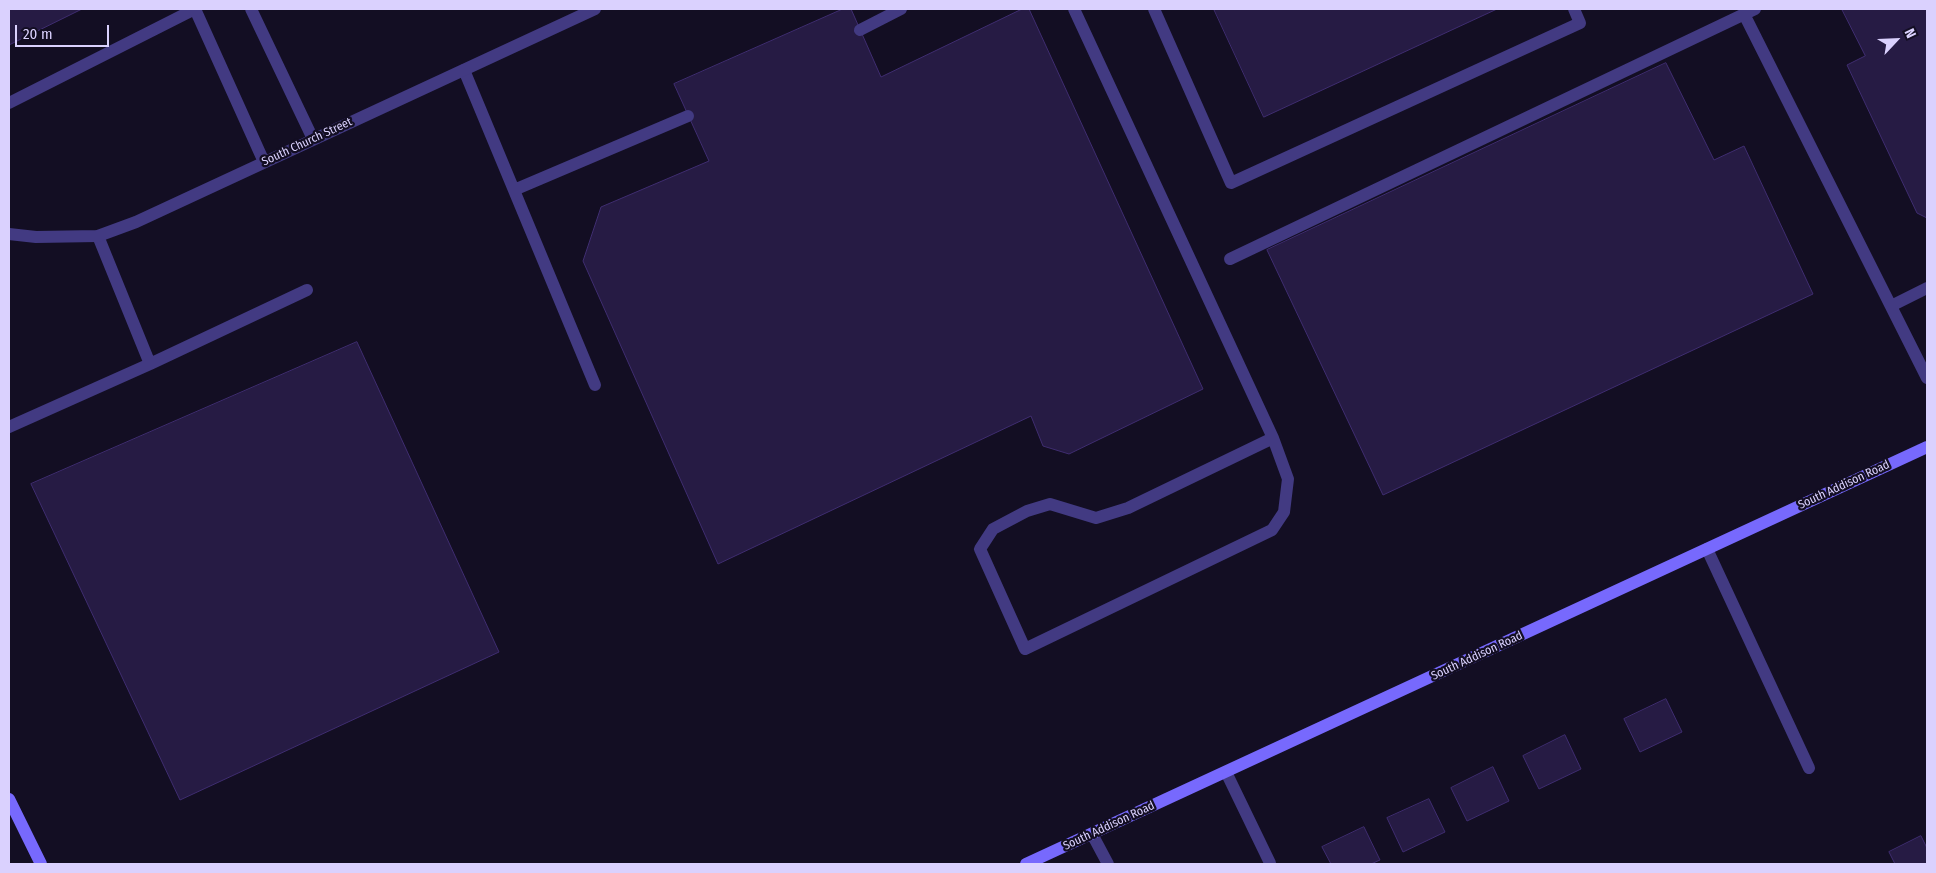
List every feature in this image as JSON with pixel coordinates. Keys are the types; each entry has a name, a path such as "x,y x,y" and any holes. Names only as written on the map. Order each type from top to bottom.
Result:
{"street":[{"path":"9,103 195,9 264,162"},
{"path":"251,9 313,139"},
{"name":"South Church Street","path":"9,234 36,237 98,236 136,222 595,9"},
{"path":"860,30 901,9"},
{"path":"1074,9 1273,438 1288,479 1284,512 1272,530 1026,649 980,549 993,529 1027,511 1050,504 1096,518 1128,508 1273,438"},
{"path":"1154,9 1231,183 1580,23 1574,9"},
{"path":"1230,259 1749,11 1927,378"},
{"path":"464,70 595,385"},
{"path":"514,190 688,116"},
{"path":"98,236 150,364"},
{"path":"1891,306 1927,288"},
{"path":"9,427 150,364 307,290"},
{"name":"South Addison Road","path":"1026,864 1927,447"},
{"path":"1707,549 1810,768"},
{"path":"1226,772 1270,863"},
{"path":"9,800 41,864"},
{"path":"1092,834 1108,864"}],"building":[{"path":"9,9 82,9 9,45"},
{"path":"843,9 851,9 881,77 1022,9 1029,9 1203,389 1069,454 1043,446 1031,416 718,564 583,261 601,207 709,161 674,84"},
{"path":"1214,9 1497,9 1264,117"},
{"path":"1842,9 1927,9 1927,218 1917,213 1847,65 1865,56"},
{"path":"1666,63 1714,160 1744,146 1813,294 1383,495 1267,250"},
{"path":"357,342 499,652 180,800 31,484"},
{"path":"1666,699 1682,732 1640,752 1624,719"},
{"path":"1565,735 1581,769 1539,789 1523,756"},
{"path":"1493,767 1509,801 1467,821 1451,788"},
{"path":"1429,799 1445,832 1403,852 1387,818"},
{"path":"1364,827 1380,860 1371,864 1331,864 1322,847"},
{"path":"1921,836 1927,848 1927,864 1895,864 1889,852"}]}
